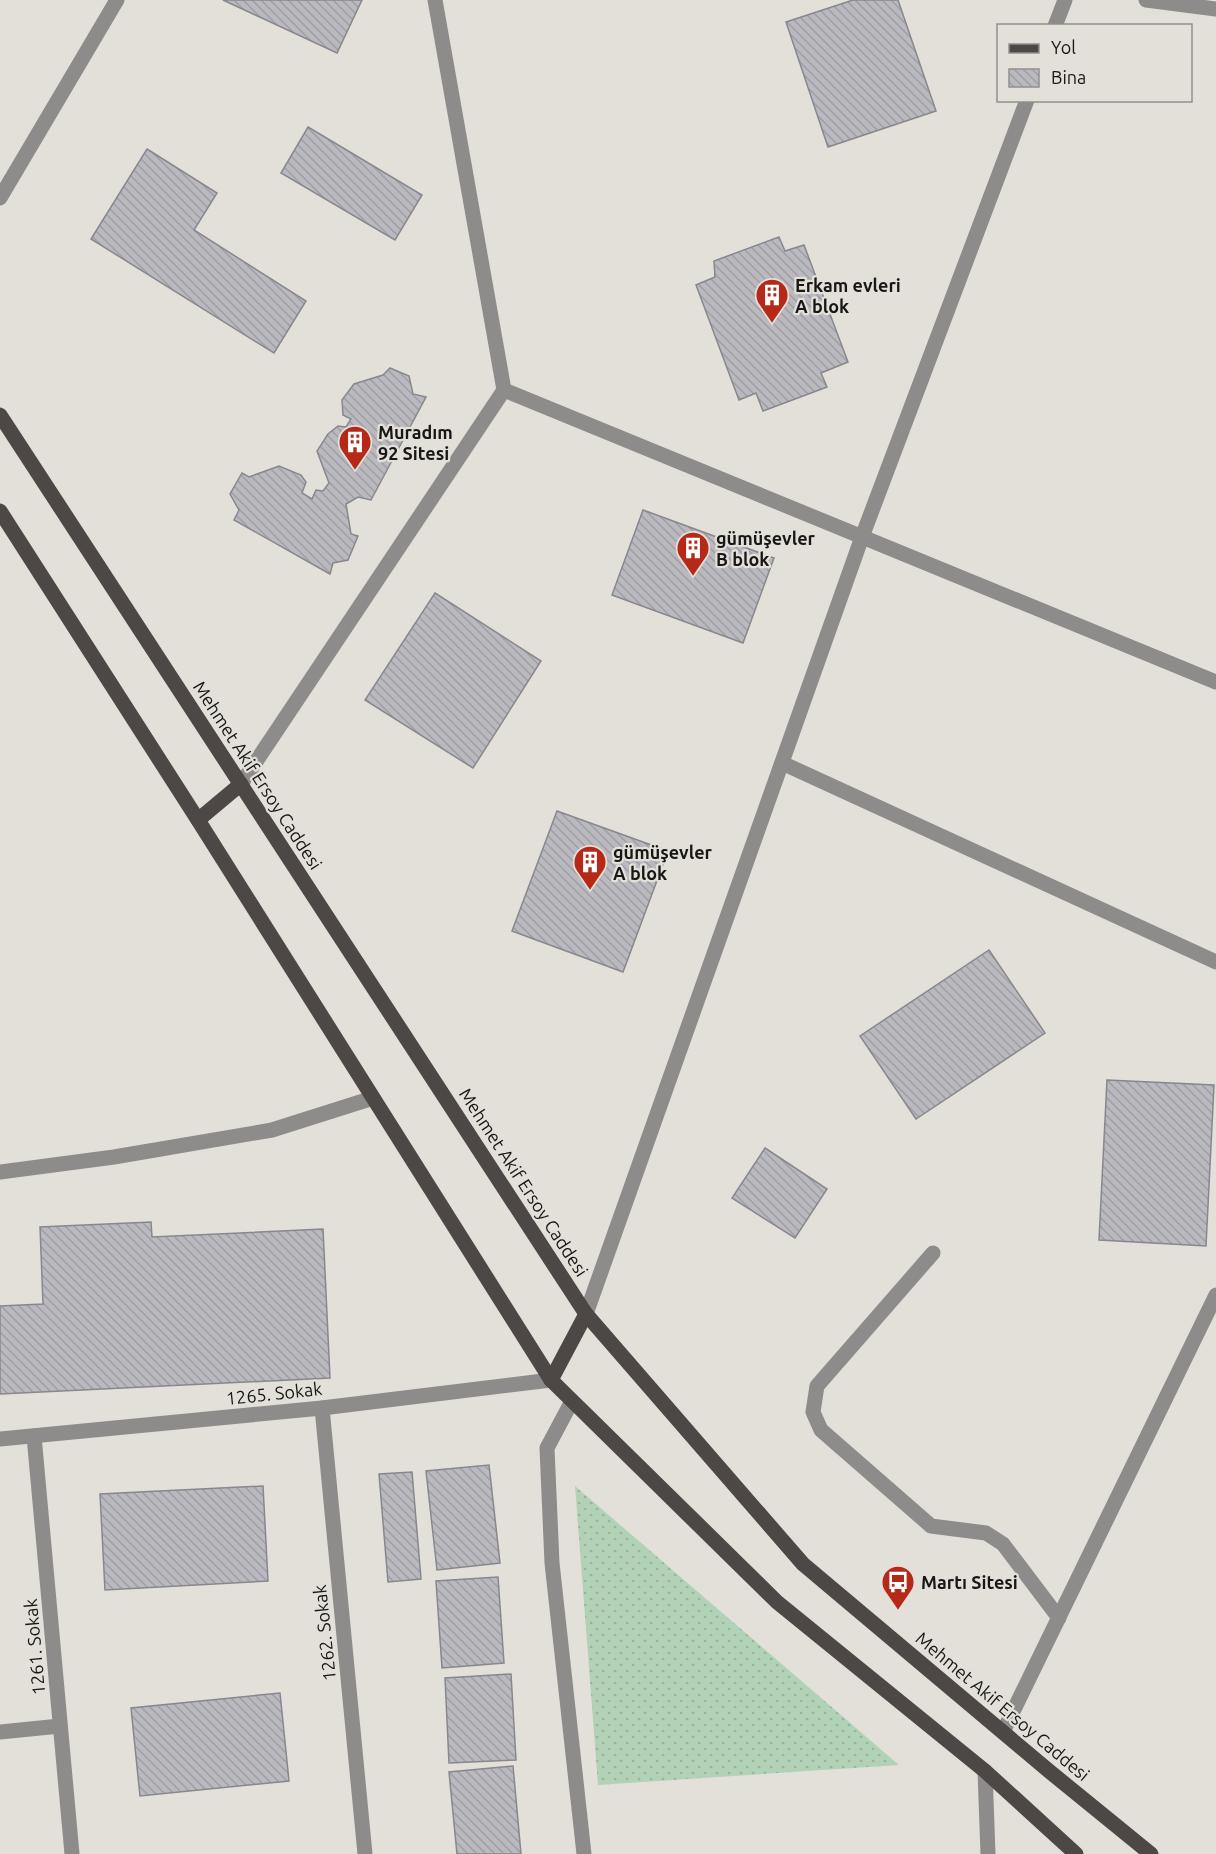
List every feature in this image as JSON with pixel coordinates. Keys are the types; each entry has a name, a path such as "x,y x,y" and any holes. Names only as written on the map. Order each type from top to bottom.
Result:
{"main road":[{"name":"Mehmet Akif Ersoy Caddesi","path":"0,415 586,1314 803,1564 1151,1854"},
{"path":"0,511 551,1380 777,1602 985,1771 1076,1854"},
{"path":"198,820 241,784"},
{"path":"551,1380 586,1314"}],"street":[{"path":"0,198 117,0"},
{"path":"241,784 504,390 435,0"},
{"path":"1056,24 1065,0"},
{"path":"1146,0 1216,9"},
{"path":"586,1314 862,537 1026,102"},
{"path":"504,390 1216,682"},
{"path":"782,763 1216,962"},
{"path":"0,1172 114,1157 272,1130 373,1098"},
{"path":"933,1253 817,1386 813,1412 821,1430 932,1526 986,1533 1003,1544 1059,1618"},
{"path":"1003,1732 1216,1295"},
{"name":"1265. Sokak","path":"0,1439 322,1408 551,1380"},
{"path":"572,1401 548,1448 552,1563 584,1854"},
{"name":"1262. Sokak","path":"322,1408 365,1854"},
{"name":"1261. Sokak","path":"34,1436 72,1854"},
{"path":"0,1732 60,1726"},
{"path":"985,1771 988,1854"}],"green space":[{"path":"575,1486 899,1765 598,1785"}],"building":[{"path":"223,0 362,0 337,53"},
{"path":"853,0 898,0 936,111 828,147 786,22"},
{"path":"308,127 422,195 395,240 281,173"},
{"path":"147,149 217,193 194,230 306,301 274,353 91,239"},
{"name":"Erkam evleri A blok","path":"779,237 785,251 804,245 848,362 821,373 827,387 763,411 756,393 739,400 696,285 715,277 714,261"},
{"name":"Muradım 92 Sitesi","path":"390,368 409,376 413,394 426,397 371,500 358,497 346,504 351,534 358,536 348,560 333,563 330,574 234,520 239,510 230,494 242,473 249,477 279,466 301,475 306,482 302,493 312,499 316,490 323,491 329,483 317,451 328,434 338,426 346,427 351,419 343,415 342,400 354,384 383,375"},
{"name":"gümüşevler B blok","path":"643,510 774,558 743,643 612,595"},
{"path":"435,593 541,661 473,768 365,700"},
{"name":"gümüşevler A blok","path":"557,811 668,851 623,972 512,931"},
{"path":"989,950 1045,1033 916,1119 860,1036"},
{"path":"1107,1080 1214,1085 1206,1246 1099,1240"},
{"path":"765,1148 827,1189 795,1238 732,1198"},
{"path":"151,1222 152,1237 323,1229 330,1378 0,1394 0,1306 43,1304 40,1227"},
{"path":"489,1465 500,1563 437,1570 426,1471"},
{"path":"412,1472 421,1579 388,1582 379,1474"},
{"path":"263,1486 268,1581 105,1590 100,1494"},
{"path":"498,1577 504,1663 442,1668 436,1581"},
{"path":"511,1674 516,1760 449,1763 445,1678"},
{"path":"280,1693 289,1781 140,1796 131,1708"},
{"path":"513,1766 521,1854 457,1854 449,1772"}],"place":[{"name":"Erkam evleri A blok","path":"772,324"},
{"name":"Muradım 92 Sitesi","path":"355,471"},
{"name":"gümüşevler B blok","path":"693,577"},
{"name":"gümüşevler A blok","path":"590,891"},
{"name":"Martı Sitesi","path":"898,1611"}]}
